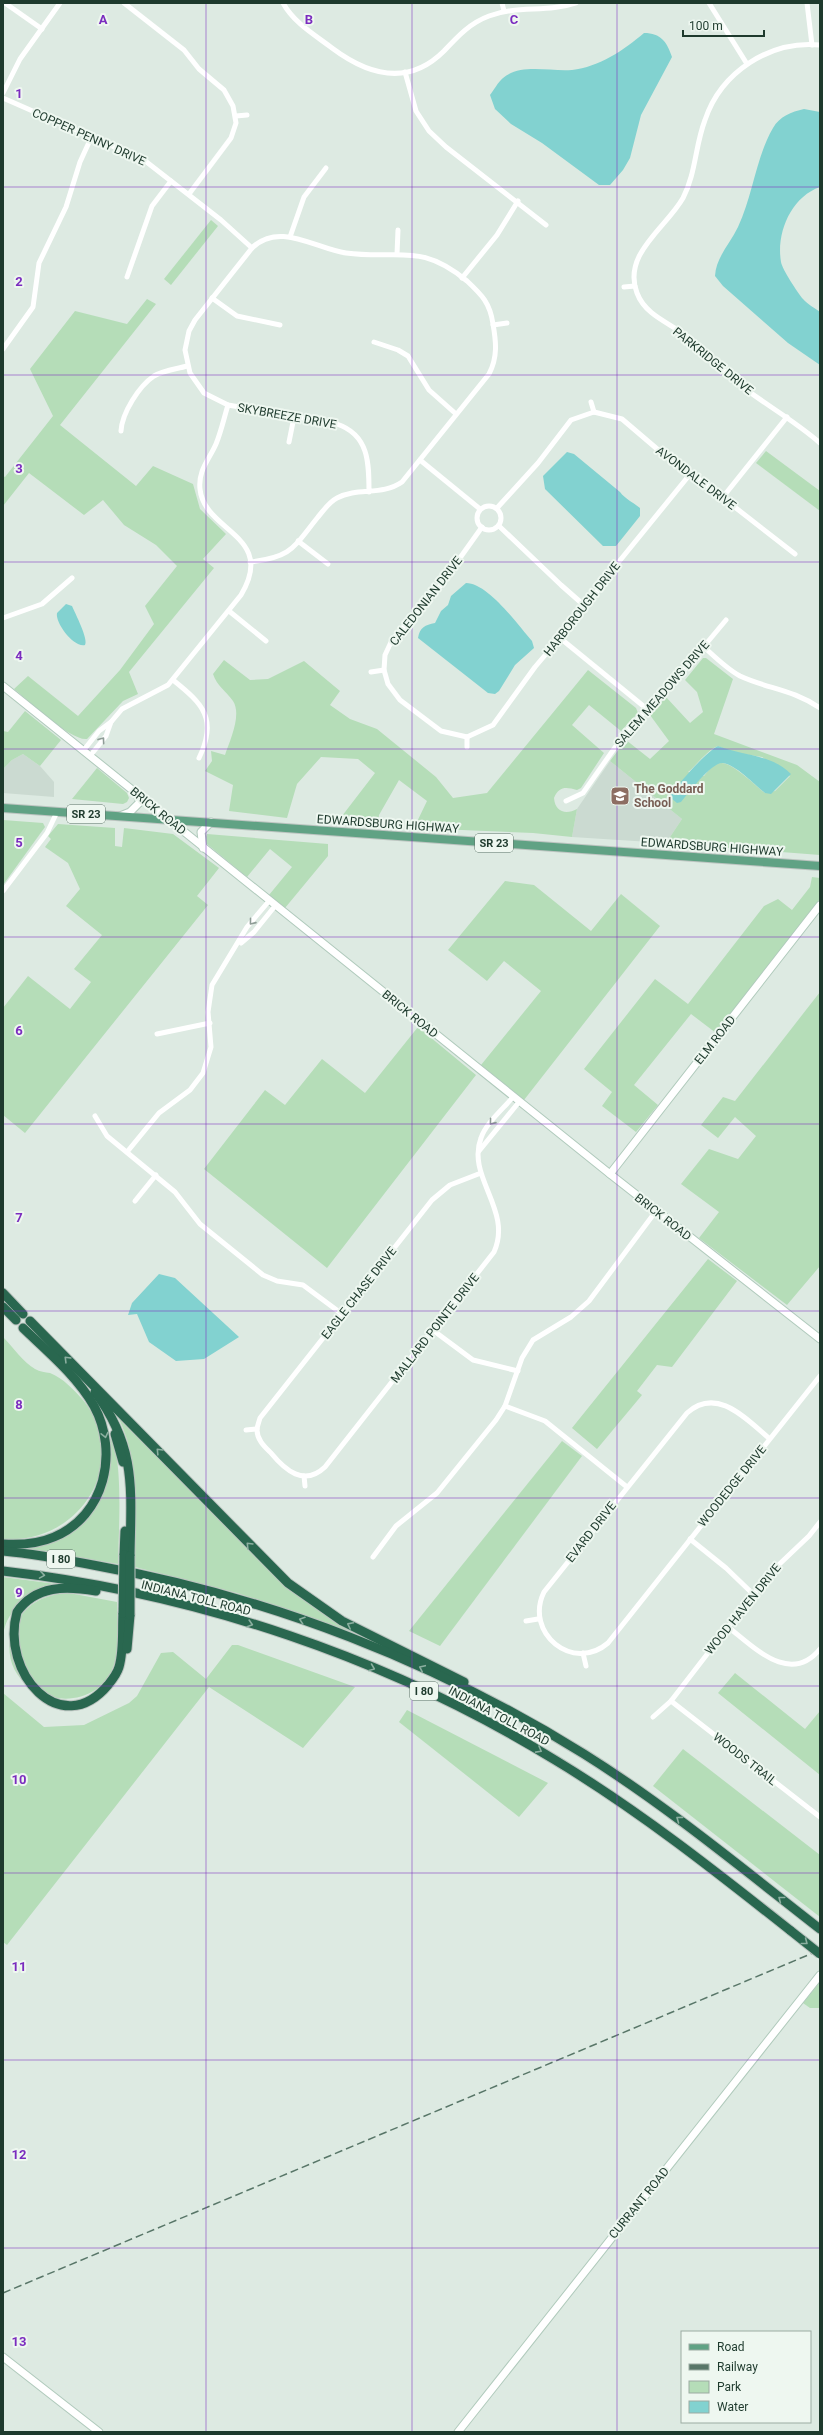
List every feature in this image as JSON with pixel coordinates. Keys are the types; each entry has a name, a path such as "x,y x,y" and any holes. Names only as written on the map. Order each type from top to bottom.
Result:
{"highway":[{"path":"3,1293 19,1317 3,1307"},
{"path":"44,1707 56,1710 74,1710 91,1705 108,1693 121,1675 125,1664 127,1614 126,1506 123,1462 115,1434 101,1409 26,1324 96,1386 269,1565 307,1597 342,1621 430,1663 496,1699 532,1724"},
{"path":"83,1376 110,1413 125,1445 131,1484 127,1555"},
{"path":"3,1544 34,1543 54,1537 69,1529 83,1516 95,1500 107,1466 107,1447 102,1426 82,1387"},
{"name":"INDIANA TOLL ROAD","path":"3,1551 118,1570 170,1581 267,1608 342,1634 409,1662 532,1724 585,1755 652,1800 820,1929"},
{"name":"INDIANA TOLL ROAD","path":"3,1571 79,1582 186,1605 287,1635 341,1655 398,1679 480,1718 554,1759 609,1794 699,1858 820,1954"},
{"path":"6,1646 10,1621 21,1606 35,1594 52,1589 71,1588 153,1602 186,1605"},
{"path":"22,1687 44,1702 58,1705 74,1704 99,1694 114,1677 119,1668 127,1614"}],"main road":[{"name":"EDWARDSBURG HIGHWAY","path":"3,808 820,866"}],"street":[{"path":"5,3 42,29"},
{"path":"3,93 17,63 60,3"},
{"path":"124,3 184,50 198,69 224,90 234,106 236,116 234,130 226,146 189,194"},
{"path":"283,3 297,20 354,64 378,72 405,72 429,63 438,57 470,26 504,11 555,9 576,3"},
{"path":"502,3 504,11"},
{"path":"709,3 747,64"},
{"path":"807,3 812,45"},
{"path":"624,287 635,286 634,269 639,253 669,219 688,186 697,157 701,130 710,108 725,84 747,64 777,50 812,45 820,46"},
{"path":"405,72 416,111 429,131 446,147 518,201 546,225"},
{"name":"COPPER PENNY DRIVE","path":"3,98 144,160 189,194 252,248"},
{"path":"236,116 247,115"},
{"path":"4,346 33,307 39,263 66,207 80,162 91,138"},
{"path":"290,237 301,203 326,168"},
{"path":"127,277 152,206 171,181"},
{"path":"462,278 491,242 518,201"},
{"path":"397,254 398,230"},
{"path":"83,751 99,731 128,706 164,689 173,680 229,611 245,588 250,575 250,562 247,550 238,537 209,511 201,494 202,469 218,439 228,406 204,392 193,379 187,366 185,350 189,331 212,298 252,248 257,243 271,237 290,237 346,253 397,254 432,258 462,278 485,298 490,308 496,354 492,368 407,477 396,486 384,491 345,495 332,501 288,552 277,558 250,562"},
{"name":"PARKRIDGE DRIVE","path":"635,286 642,302 656,317 692,340 739,384 787,417 820,443"},
{"path":"212,298 237,316 280,325"},
{"path":"493,325 507,323"},
{"path":"374,342 398,350 408,356 429,390 456,414"},
{"path":"121,430 123,415 150,379 160,373 187,366"},
{"path":"497,508 538,463 571,420 594,412 591,402"},
{"name":"SKYBREEZE DRIVE","path":"228,406 337,424 347,428 358,438 368,456 369,492"},
{"name":"AVONDALE DRIVE","path":"594,412 622,419 656,448 723,497 795,554"},
{"path":"289,442 294,417"},
{"path":"723,497 787,417"},
{"path":"420,460 480,509"},
{"name":"HARBOROUGH DRIVE","path":"467,737 493,725 516,691 586,607 613,569 691,473"},
{"path":"489,505 497,508 502,516 499,526 491,530 482,528 477,519 480,509 489,505"},
{"path":"499,526 561,586 586,607"},
{"name":"CALEDONIAN DRIVE","path":"384,670 385,655 392,640 440,586 482,528"},
{"path":"298,541 328,564"},
{"path":"3,618 42,604 72,578"},
{"path":"229,611 266,641"},
{"name":"SALEM MEADOWS DRIVE","path":"566,801 576,798 583,793 628,729 704,648 726,620"},
{"path":"560,638 647,709"},
{"path":"704,648 740,675 780,688 806,699 820,708"},
{"path":"371,672 384,670 388,684 400,700 441,731 467,737 467,747"},
{"path":"173,680 196,700 206,717 208,735 199,758"},
{"name":"BRICK ROAD","path":"3,687 519,1102 820,1339"},
{"path":"90,756 106,736 111,722"},
{"path":"120,816 137,807 140,799 136,793"},
{"path":"3,891 47,833 57,812"},
{"path":"203,848 201,832 212,822"},
{"path":"127,1152 159,1113 187,1093 198,1081 209,1057 211,1047 209,997 212,985 219,970 238,945 247,927 269,901"},
{"name":"ELM ROAD","path":"610,1174 820,905"},
{"path":"238,945 254,932 275,906"},
{"path":"157,1034 210,1023"},
{"name":"MALLARD POINTE DRIVE","path":"304,1476 314,1475 325,1468 491,1257 498,1240 499,1219 482,1173 479,1151 481,1138 484,1131 513,1097"},
{"path":"479,1151 519,1102"},
{"path":"96,1116 107,1136 175,1192 200,1224 263,1274 277,1281 303,1285 342,1314"},
{"name":"EAGLE CHASE DRIVE","path":"257,1432 260,1418 436,1196 450,1185 482,1173"},
{"path":"135,1201 156,1175"},
{"path":"373,1557 396,1526 437,1493 505,1406 525,1352 533,1340 571,1317 589,1301 656,1211"},
{"path":"434,1331 473,1360 518,1371"},
{"name":"WOODEDGE DRIVE","path":"583,1654 595,1651 608,1643 820,1376"},
{"name":"EVARD DRIVE","path":"538,1619 538,1606 544,1592 686,1413 701,1404 714,1402 728,1406 770,1439"},
{"path":"505,1406 545,1421 627,1487"},
{"path":"246,1430 257,1432 263,1445 287,1471 304,1476 305,1486"},
{"name":"WOOD HAVEN DRIVE","path":"653,1717 671,1701 753,1594 820,1522"},
{"path":"690,1539 726,1568 753,1594"},
{"path":"526,1621 538,1619 543,1631 556,1644 570,1652 583,1654 586,1666"},
{"path":"728,1627 779,1663 799,1663 812,1657 820,1649"},
{"name":"WOODS TRAIL","path":"671,1701 820,1817"},
{"name":"CURRANT ROAD","path":"458,2432 820,1975"},
{"path":"3,2357 99,2432"}],"shaded area":[{"path":"23,754 40,766 54,782 54,797 3,793 3,769 12,760"},
{"name":"The Goddard School","path":"610,761 682,819 666,843 572,837 577,809"}],"green space":[{"path":"211,220 218,226 171,285 164,279"},
{"path":"147,299 156,304 60,425 136,486 153,466 193,484 200,509 226,534 203,559 214,568 129,672 138,694 123,701 87,739 80,738 70,734 60,727 14,689 28,676 78,716 120,670 154,624 145,606 177,566 156,545 124,525 103,500 84,515 29,473 3,506 3,476 5,477 53,416 30,369 75,311 127,324"},
{"path":"766,451 820,491 820,511 756,463"},
{"path":"703,658 706,658 733,679 714,734 797,765 820,782 820,855 666,843 682,819 610,761 626,740 650,759 669,741 650,715 666,697 690,723 703,712 697,692 685,680","holes":["718,746 731,752 762,757 790,776 775,791 765,793 737,770 726,764 716,764 704,776 688,772 710,751"]},
{"path":"224,660 250,680 268,679 304,661 340,691 330,705 350,719 377,729 436,777 453,798 487,793 588,670 636,708 638,713 621,731 589,705 572,725 604,753 581,788 577,790 563,788 558,791 554,798 556,806 562,811 569,812 577,809 572,837 533,833 414,828 427,801 399,780 379,815 378,826 341,824 342,816 375,773 358,759 321,757 297,784 287,818 229,811 233,785 205,771 212,761 211,751 225,755 236,720 233,701 219,685 213,674"},
{"path":"25,711 61,740 40,766 23,754 12,760 3,769 3,731 8,732"},
{"path":"97,768 127,793 129,798 127,802 123,804 72,799"},
{"path":"3,820 43,823 45,827 3,885"},
{"path":"58,824 115,828 115,846 122,847 124,828 173,834 219,868 197,896 208,905 25,1133 3,1115 3,1008 28,976 70,1009 91,982 74,969 102,935 66,906 80,889 68,863 45,847 51,839 48,836"},
{"path":"207,834 328,844 328,856 285,908 269,895 292,867 270,849 247,877 207,844 205,840"},
{"path":"812,877 820,878 820,899 716,1033 691,1014 634,1085 658,1105 636,1132 602,1106 612,1092 584,1069 655,979 688,1004 764,906 778,899 792,910 810,887"},
{"path":"505,881 534,885 591,931 621,894 660,926 524,1100 481,1065 541,991 504,961 487,981 448,950"},
{"path":"820,992 820,1266 787,1305 699,1238 719,1212 681,1184 709,1149 738,1159 756,1136 735,1117 718,1138 701,1125 723,1097 735,1101"},
{"path":"418,1027 476,1075 327,1268 204,1169 265,1090 285,1105 322,1059 365,1093"},
{"path":"708,1259 737,1281 672,1367 657,1365 637,1391 642,1395 597,1449 572,1428"},
{"path":"3,1337 31,1366 42,1372 50,1373 64,1381 83,1400 97,1424 102,1449 100,1473 90,1495 75,1514 55,1529 30,1537 3,1539"},
{"path":"116,1413 263,1563 366,1637 237,1593 135,1567 133,1470 125,1433"},
{"path":"108,1437 113,1444 117,1457 119,1475 118,1564 23,1548 50,1541 98,1498"},
{"path":"562,1441 582,1456 440,1646 409,1631"},
{"path":"3,1577 56,1584 41,1596 17,1608 11,1614 6,1623 3,1636"},
{"path":"69,1593 117,1602 117,1655 105,1681 89,1693 71,1698 52,1697 34,1690 20,1678 11,1661 10,1640 21,1616 38,1600 53,1595"},
{"path":"232,1645 238,1645 355,1687 303,1748 209,1687 7,1945 3,1942 3,1693 44,1727 84,1725 129,1703 137,1696 161,1653 173,1652 206,1679"},
{"path":"735,1673 805,1729 820,1711 820,1775 718,1693"},
{"path":"407,1710 548,1783 519,1817 399,1722"},
{"path":"683,1749 820,1855 820,1917 653,1786"},
{"path":"820,1982 820,2008 810,2008 803,2003"}],"water":[{"path":"644,33 650,33 662,39 668,47 672,57 641,115 630,158 623,170 610,185 599,185 542,143 511,124 495,109 490,95 501,80 510,73 527,69 572,70 582,68 611,57"},
{"path":"804,109 820,112 820,187 810,192 794,207 783,228 780,251 782,265 794,287 805,301 820,312 820,365 788,343 723,286 715,276 718,263 735,233 743,215 767,139 779,120 786,115"},
{"path":"567,452 574,454 624,497 640,508 640,516 616,546 603,546 545,489 543,476"},
{"path":"466,583 475,585 493,597 532,641 534,648 515,665 499,691 495,694 488,693 418,638 422,629 435,623 441,611 448,605 451,596"},
{"path":"66,604 72,606 85,638 85,645 76,643 71,639 59,623 57,613"},
{"path":"718,746 766,759 783,767 791,774 771,794 765,793 728,764 718,764 706,773 681,802 677,803 671,798 671,794 701,760"},
{"path":"159,1274 175,1278 239,1337 204,1359 176,1361 149,1342 137,1314 128,1315 132,1303"}],"railway":[{"path":"3,2293 820,1950"}],"place":[{"name":"The Goddard School","path":"620,796"}]}
